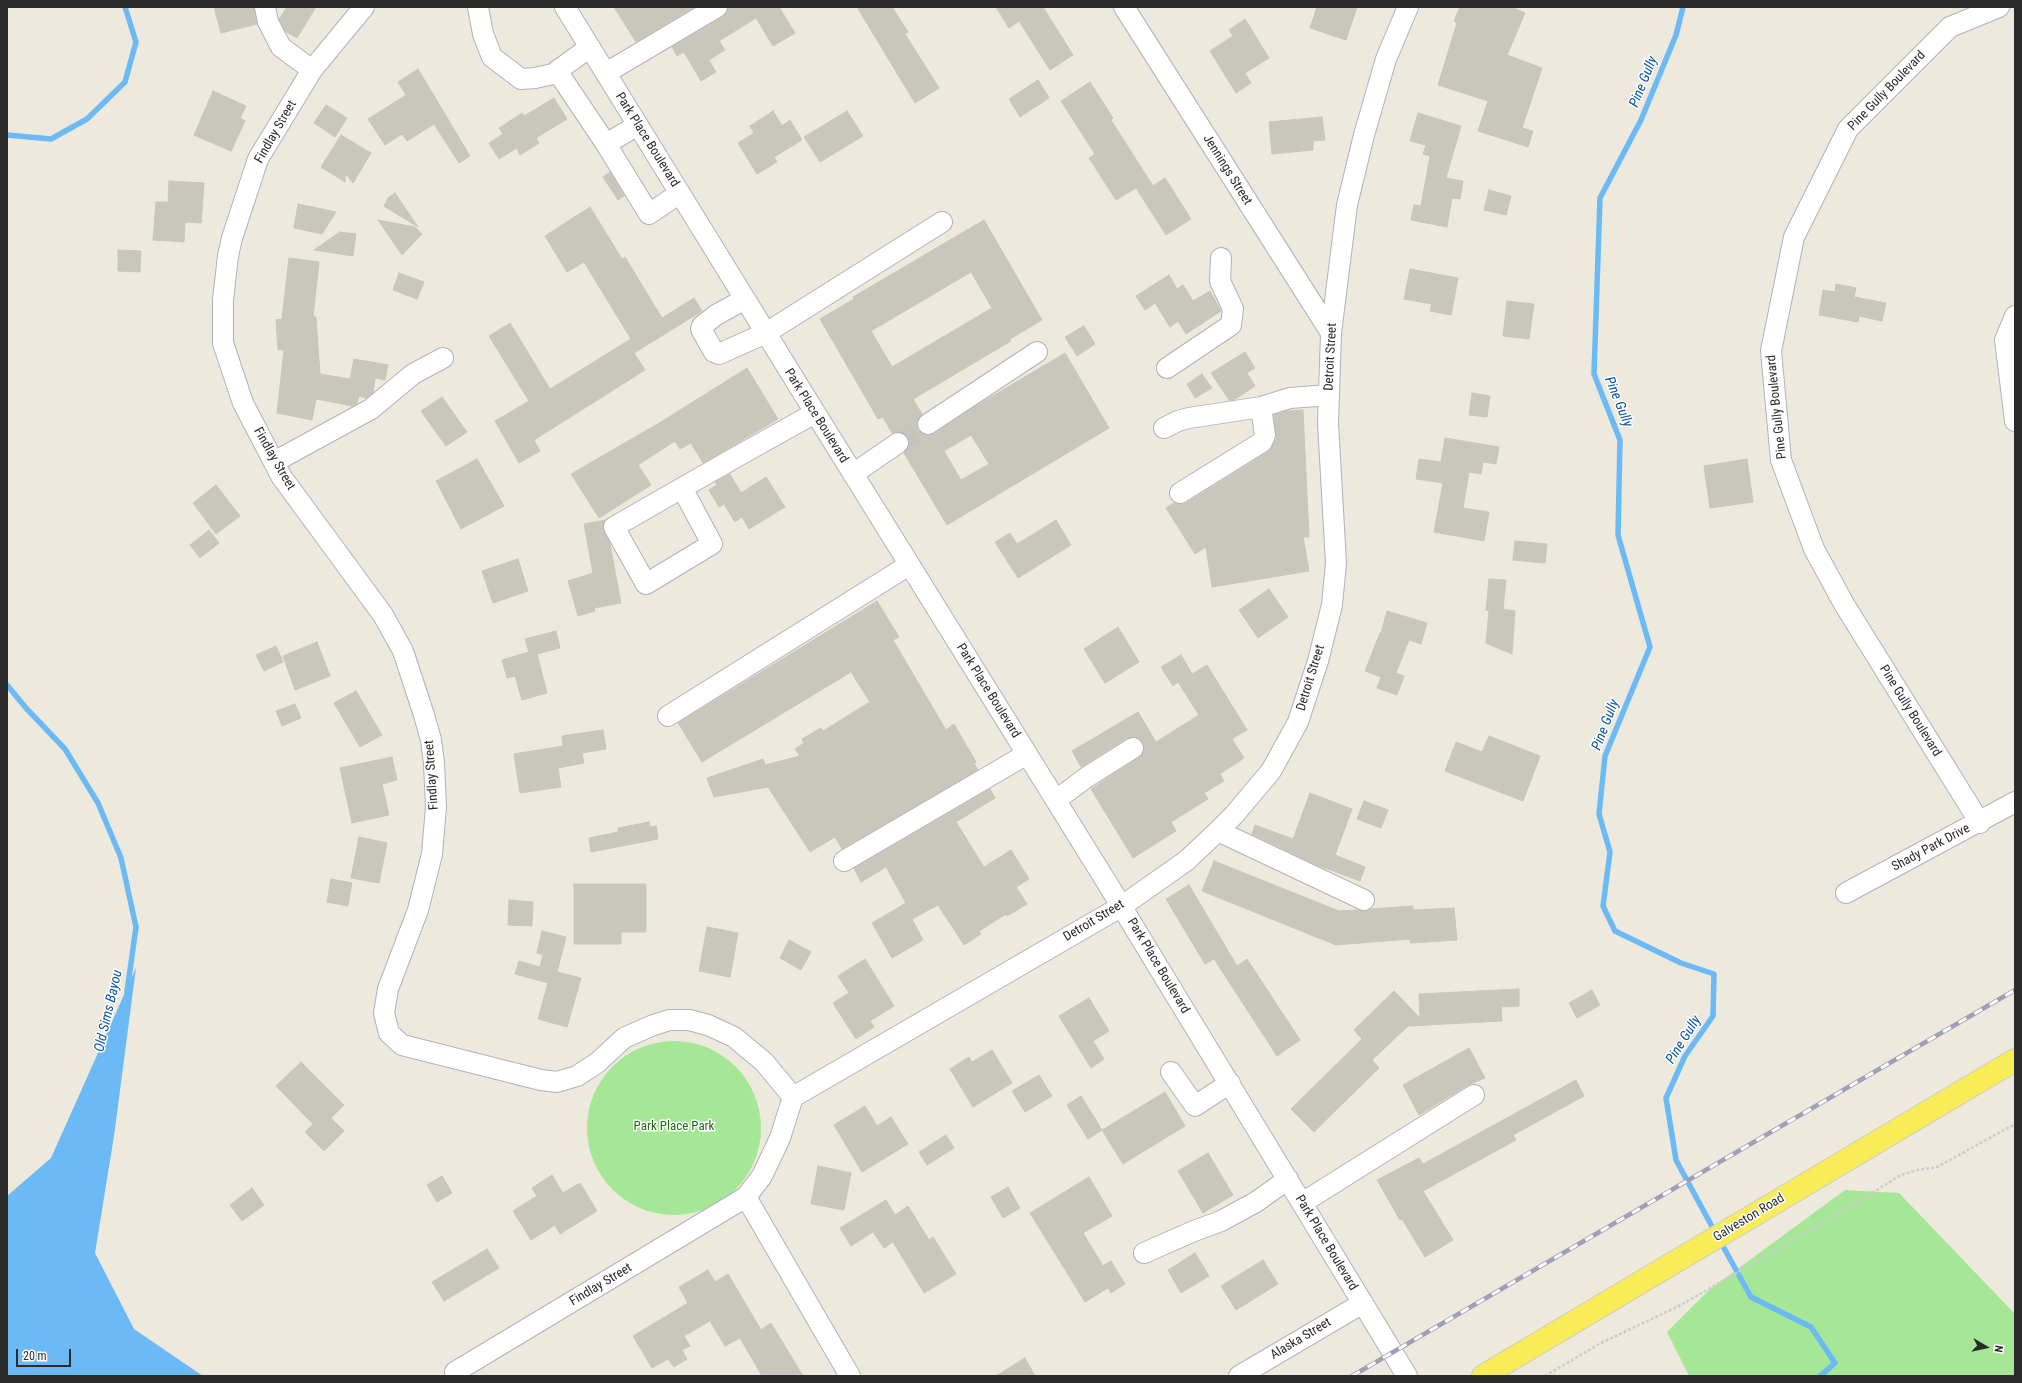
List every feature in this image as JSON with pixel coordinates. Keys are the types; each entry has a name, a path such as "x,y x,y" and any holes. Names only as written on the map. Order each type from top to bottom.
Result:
{"main road":[{"name":"Galveston Road","path":"1484,1376 2015,1060"}],"street":[{"path":"265,7 268,22 281,47 312,70"},
{"name":"Findlay Street","path":"364,7 312,70 258,159 232,238 223,300 223,343 243,404 281,476 384,615 403,651 424,715 434,763 436,807 432,854 418,910 388,989 384,1013 389,1033 402,1045 541,1080 557,1082 577,1076 597,1063 624,1038 650,1026 669,1020 689,1020 708,1024 734,1037 764,1062 792,1097 780,1138 762,1176 746,1197 455,1372"},
{"path":"478,7 483,34 492,57 521,79 535,78 557,72 590,47"},
{"name":"Park Place Boulevard","path":"565,7 814,413 1122,906 1407,1376"},
{"path":"606,73 717,7"},
{"name":"Jennings Street","path":"1124,7 1331,333"},
{"name":"Detroit Street","path":"792,1097 1122,906 1186,861 1234,815 1270,771 1298,722 1318,661 1332,605 1336,563 1328,423 1331,333 1347,205 1364,135 1386,59 1408,7"},
{"name":"Pine Gully Boulevard","path":"1980,823 1844,604 1814,549 1782,460 1771,352 1794,237 1848,129 1950,27 1999,7"},
{"path":"557,72 606,144 649,214 680,194"},
{"path":"606,144 638,125"},
{"path":"745,299 716,315 702,326 701,329 714,352 719,354 766,333 942,222"},
{"path":"1167,368 1231,325 1233,309 1220,282 1221,258"},
{"path":"2015,316 2005,340 2015,421"},
{"path":"928,424 1036,352"},
{"path":"274,462 371,409 413,374 443,358"},
{"path":"1164,428 1178,421 1189,418 1261,407 1290,398 1329,394"},
{"path":"1180,493 1262,442 1265,435 1261,407"},
{"path":"682,488 712,544 646,584 614,527 682,488 814,413"},
{"path":"853,474 898,443"},
{"path":"668,716 909,565"},
{"path":"1056,800 1087,777 1133,748"},
{"path":"844,861 1027,754"},
{"name":"Shady Park Drive","path":"1846,893 1980,823 2015,802"},
{"path":"1218,831 1364,900"},
{"path":"1171,1072 1195,1106 1230,1083"},
{"path":"1302,1202 1474,1095"},
{"path":"1144,1253 1194,1231 1221,1222 1256,1202 1288,1179"},
{"path":"746,1197 850,1376"},
{"name":"Alaska Street","path":"1239,1376 1363,1303"}],"path":[{"path":"1545,1376 1607,1340 1681,1305 1841,1212 1901,1175 1917,1170 1937,1168 2015,1124"}],"green space":[{"name":"Park Place Park","path":"674,1041 691,1043 707,1048 729,1061 741,1073 750,1087 757,1103 761,1128 759,1145 754,1161 741,1183 729,1195 715,1204 699,1211 674,1215 657,1213 641,1208 619,1195 607,1183 598,1169 591,1153 587,1128 589,1111 594,1095 607,1073 619,1061 633,1052 649,1045"},
{"path":"1845,1190 1899,1193 2015,1314 2015,1376 1689,1376 1667,1332 1709,1290"}],"water":[{"path":"136,968 114,1136 95,1253 134,1329 203,1376 7,1376 7,1196 51,1158"}],"building":[{"path":"214,7 254,7 257,24 221,33"},
{"path":"287,7 316,7 297,38 285,31 279,19"},
{"path":"614,7 694,7 636,42"},
{"path":"728,7 779,7 795,33 773,46 756,18 719,41 725,50 709,60 716,72 701,81 684,52 677,56 672,47 723,17 727,13"},
{"path":"857,7 892,7 908,32 905,34 939,88 915,103"},
{"path":"996,7 1043,7 1073,55 1050,70 1019,21 1009,28"},
{"path":"1317,7 1357,7 1346,40 1310,28"},
{"path":"1460,7 1511,7 1525,13 1507,55 1542,68 1522,128 1533,131 1528,147 1478,131 1488,101 1438,85 1457,23 1454,21"},
{"path":"1245,19 1269,58 1245,73 1251,83 1236,93 1210,51 1233,36 1229,30"},
{"path":"418,69 470,156 459,163 434,124 407,141 402,134 385,145 368,119 406,95 398,82"},
{"path":"1038,80 1049,98 1020,117 1009,99"},
{"path":"1090,82 1113,118 1111,120 1153,186 1165,178 1191,219 1166,235 1136,188 1116,200 1089,158 1095,154 1061,101"},
{"path":"213,91 246,106 240,118 245,121 231,151 194,135"},
{"path":"554,98 567,119 536,138 539,143 520,155 517,148 499,159 489,143 503,134 499,128 522,113 524,116"},
{"path":"326,105 347,118 335,137 314,123"},
{"path":"773,111 782,126 790,120 802,140 774,157 777,162 757,174 738,143 754,133 750,126"},
{"path":"847,111 863,136 820,162 804,137"},
{"path":"1418,113 1461,126 1446,178 1463,181 1460,199 1452,198 1447,227 1411,220 1414,205 1421,206 1430,156 1423,154 1426,145 1410,141"},
{"path":"1322,117 1325,140 1313,141 1313,150 1272,154 1269,122"},
{"path":"341,135 371,153 353,183 346,174 345,182 321,167"},
{"path":"610,172 624,196 618,200 603,177"},
{"path":"169,181 204,183 201,223 185,222 184,242 153,240 156,202 168,202"},
{"path":"1489,190 1511,196 1506,215 1484,210"},
{"path":"395,193 418,227 384,206 388,198"},
{"path":"298,204 336,212 322,234 294,228"},
{"path":"590,207 622,259 625,257 662,318 694,298 702,311 634,353 645,370 534,440 540,451 519,463 495,421 529,401 489,336 510,323 550,389 631,339 584,262 567,272 545,236"},
{"path":"378,220 415,227 422,234 402,255"},
{"path":"984,220 1042,320 1010,339 1011,341 913,399 922,414 918,419 918,430 923,434 934,434 974,407 1065,353 1109,428 947,525 904,453 909,448 908,437 903,432 892,433 883,417 878,419 820,319 854,299 853,297","holes":["971,272 992,308 892,367 871,331","971,435 989,464 961,480 944,451"]},
{"path":"340,232 356,234 353,256 314,250"},
{"path":"118,250 141,251 140,272 118,271"},
{"path":"289,258 319,262 313,317 316,317 320,374 350,379 354,359 388,365 385,380 375,378 373,393 367,398 359,396 357,403 353,406 316,399 312,420 277,413 284,350 278,350 276,320 282,319"},
{"path":"1410,269 1458,278 1451,315 1430,311 1432,304 1404,299"},
{"path":"399,273 424,282 417,299 393,290"},
{"path":"1169,275 1177,289 1183,285 1193,301 1210,291 1221,311 1186,334 1178,321 1170,327 1155,303 1145,310 1136,296"},
{"path":"1836,284 1856,288 1854,297 1886,303 1882,321 1859,316 1858,322 1819,315 1823,290 1835,292"},
{"path":"1507,301 1534,304 1529,339 1503,336"},
{"path":"1084,326 1095,344 1077,356 1065,337"},
{"path":"1245,352 1255,368 1247,373 1255,386 1234,400 1229,400 1211,373"},
{"path":"747,368 778,419 703,463 691,443 680,449 675,441 638,465 651,485 599,518 571,474 661,422"},
{"path":"1202,374 1212,388 1195,398 1187,384"},
{"path":"1472,393 1490,396 1487,417 1469,415"},
{"path":"442,397 467,432 446,446 421,411"},
{"path":"1303,410 1309,537 1303,537 1309,571 1212,587 1206,547 1195,554 1166,508 1174,503 1186,503 1268,452 1276,439 1274,415 1287,411"},
{"path":"1445,438 1499,447 1496,464 1483,462 1481,474 1469,472 1463,508 1489,512 1484,541 1434,532 1443,483 1416,479 1419,459 1441,462"},
{"path":"477,459 504,506 461,529 436,481"},
{"path":"1747,459 1753,502 1710,508 1704,466"},
{"path":"730,474 741,493 766,477 785,507 749,529 742,517 735,522 724,504 719,507 709,490 717,485 715,482"},
{"path":"216,485 240,516 216,534 193,503"},
{"path":"606,520 603,527 610,544 621,603 594,608 595,611 578,616 568,581 593,573 584,524"},
{"path":"1056,520 1071,545 1018,578 995,542 1010,533 1017,544"},
{"path":"209,530 219,543 200,558 190,545"},
{"path":"1515,541 1547,544 1545,563 1513,560"},
{"path":"518,559 528,591 493,603 482,571"},
{"path":"1489,579 1506,580 1503,609 1515,611 1512,654 1486,643 1489,611 1486,610"},
{"path":"1269,589 1288,617 1258,638 1239,610"},
{"path":"877,601 899,637 893,640 946,730 954,724 976,762 974,763 978,770 842,849 835,837 810,852 768,787 714,797 707,778 763,759 765,765 800,756 795,749 804,743 802,739 821,728 823,731 870,702 851,672 702,762 678,723"},
{"path":"1387,611 1427,623 1421,644 1409,640 1396,673 1404,676 1397,695 1377,688 1381,677 1365,671 1381,633"},
{"path":"1118,627 1139,662 1105,683 1084,649"},
{"path":"556,631 560,648 537,654 547,693 522,700 515,676 507,678 502,660 529,652 525,639"},
{"path":"317,642 330,676 295,690 283,656"},
{"path":"276,646 283,662 264,671 256,655"},
{"path":"1181,655 1192,674 1207,665 1247,730 1232,739 1244,758 1220,774 1224,781 1204,793 1208,799 1171,822 1176,831 1133,858 1091,789 1139,757 1144,748 1143,742 1138,738 1127,738 1081,767 1072,751 1138,712 1156,742 1199,715 1178,682 1173,686 1161,667"},
{"path":"356,691 382,735 360,747 334,703"},
{"path":"295,704 301,718 282,726 276,711"},
{"path":"603,730 606,749 582,753 584,763 558,768 561,787 520,793 514,754 563,746 562,736"},
{"path":"1489,736 1540,756 1523,801 1445,771 1456,742 1482,752"},
{"path":"392,757 397,780 382,784 389,815 352,823 340,768"},
{"path":"990,789 995,798 956,822 984,867 1011,850 1029,879 1016,887 1027,904 1007,916 1006,914 979,931 981,934 964,945 938,905 912,919 923,940 892,958 872,923 906,903 886,867 861,882 854,868"},
{"path":"1310,793 1352,809 1335,855 1365,867 1360,881 1317,865 1252,834 1255,825 1293,839"},
{"path":"1364,801 1388,810 1381,828 1357,819"},
{"path":"649,822 650,827 656,826 658,839 591,852 589,838 618,832 618,828"},
{"path":"359,837 387,843 379,883 351,878"},
{"path":"1214,861 1339,911 1365,911 1371,909 1413,906 1413,910 1454,908 1457,940 1410,943 1410,939 1336,945 1202,891"},
{"path":"331,879 352,883 348,906 327,902"},
{"path":"574,884 646,884 646,932 621,932 621,944 574,944"},
{"path":"1189,885 1237,966 1247,959 1300,1040 1277,1056 1214,959 1205,964 1166,899"},
{"path":"509,900 533,902 532,926 508,925"},
{"path":"707,927 738,933 730,977 699,971"},
{"path":"542,931 566,937 557,972 581,978 567,1027 538,1019 548,983 515,974 519,961 540,967 543,955 537,953"},
{"path":"789,940 811,952 801,970 780,958"},
{"path":"865,959 894,1006 870,1021 874,1027 856,1039 833,1003 849,993 838,976"},
{"path":"1519,989 1519,1006 1501,1007 1502,1021 1408,1026 1372,1060 1379,1068 1314,1132 1291,1109 1362,1039 1354,1030 1394,991 1420,1018 1419,994"},
{"path":"1592,990 1600,1005 1577,1018 1569,1003"},
{"path":"1089,998 1109,1031 1093,1041 1104,1059 1091,1068 1059,1016"},
{"path":"1469,1048 1485,1078 1468,1085 1419,1115 1403,1085"},
{"path":"992,1050 1012,1083 973,1107 950,1069 969,1057 972,1062"},
{"path":"301,1062 344,1105 331,1118 344,1131 324,1151 305,1132 313,1124 276,1086"},
{"path":"1039,1075 1052,1096 1025,1112 1012,1091"},
{"path":"1576,1080 1584,1096 1513,1135 1516,1140 1423,1191 1453,1240 1425,1257 1402,1219 1400,1220 1377,1180 1419,1158 1423,1164"},
{"path":"1165,1092 1185,1126 1123,1164 1102,1130"},
{"path":"1081,1096 1102,1130 1088,1139 1067,1105"},
{"path":"865,1106 877,1126 891,1117 908,1144 862,1172 834,1125"},
{"path":"946,1135 954,1148 927,1165 919,1152"},
{"path":"1208,1153 1233,1195 1203,1213 1178,1171"},
{"path":"818,1166 851,1173 844,1210 811,1204"},
{"path":"552,1175 563,1193 580,1183 597,1211 560,1234 555,1225 531,1240 513,1211 537,1196 532,1188"},
{"path":"442,1176 452,1193 437,1202 427,1185"},
{"path":"1089,1177 1112,1216 1083,1233 1103,1266 1111,1261 1125,1284 1111,1293 1108,1288 1085,1302 1030,1213"},
{"path":"1008,1187 1020,1208 1003,1218 991,1197"},
{"path":"252,1188 264,1205 242,1221 230,1205"},
{"path":"886,1200 895,1215 908,1206 929,1240 933,1237 956,1274 924,1293 893,1242 884,1248 873,1232 851,1246 840,1228"},
{"path":"487,1249 499,1268 444,1301 432,1282"},
{"path":"1195,1253 1209,1276 1181,1293 1168,1270"},
{"path":"1263,1260 1278,1284 1236,1310 1221,1286"},
{"path":"708,1270 715,1282 728,1274 761,1330 771,1323 803,1376 762,1376 740,1338 725,1346 710,1321 684,1336 690,1346 682,1350 687,1359 674,1367 668,1359 652,1368 633,1336 688,1303 679,1287"},
{"path":"1025,1358 1035,1376 996,1376"}],"waterway":[{"name":"Old Sims Bayou","path":"7,135 51,139 87,119 125,82 136,42 125,7"},
{"name":"Pine Gully","path":"1683,7 1676,35 1641,120 1600,198 1594,374 1620,440 1618,535 1650,647 1605,756 1599,814 1610,852 1603,906 1615,931 1681,963 1714,974 1713,1016 1685,1056 1666,1098 1676,1160 1715,1232"},
{"name":"Old Sims Bayou","path":"7,685 26,708 65,749 98,803 121,858 136,927 127,992"},
{"name":"Pine Gully","path":"1719,1239 1751,1297 1811,1327 1835,1363 1820,1376"}],"tunnel":[{"path":"898,443 928,424"}],"railway":[{"path":"1352,1376 2015,990"}]}
